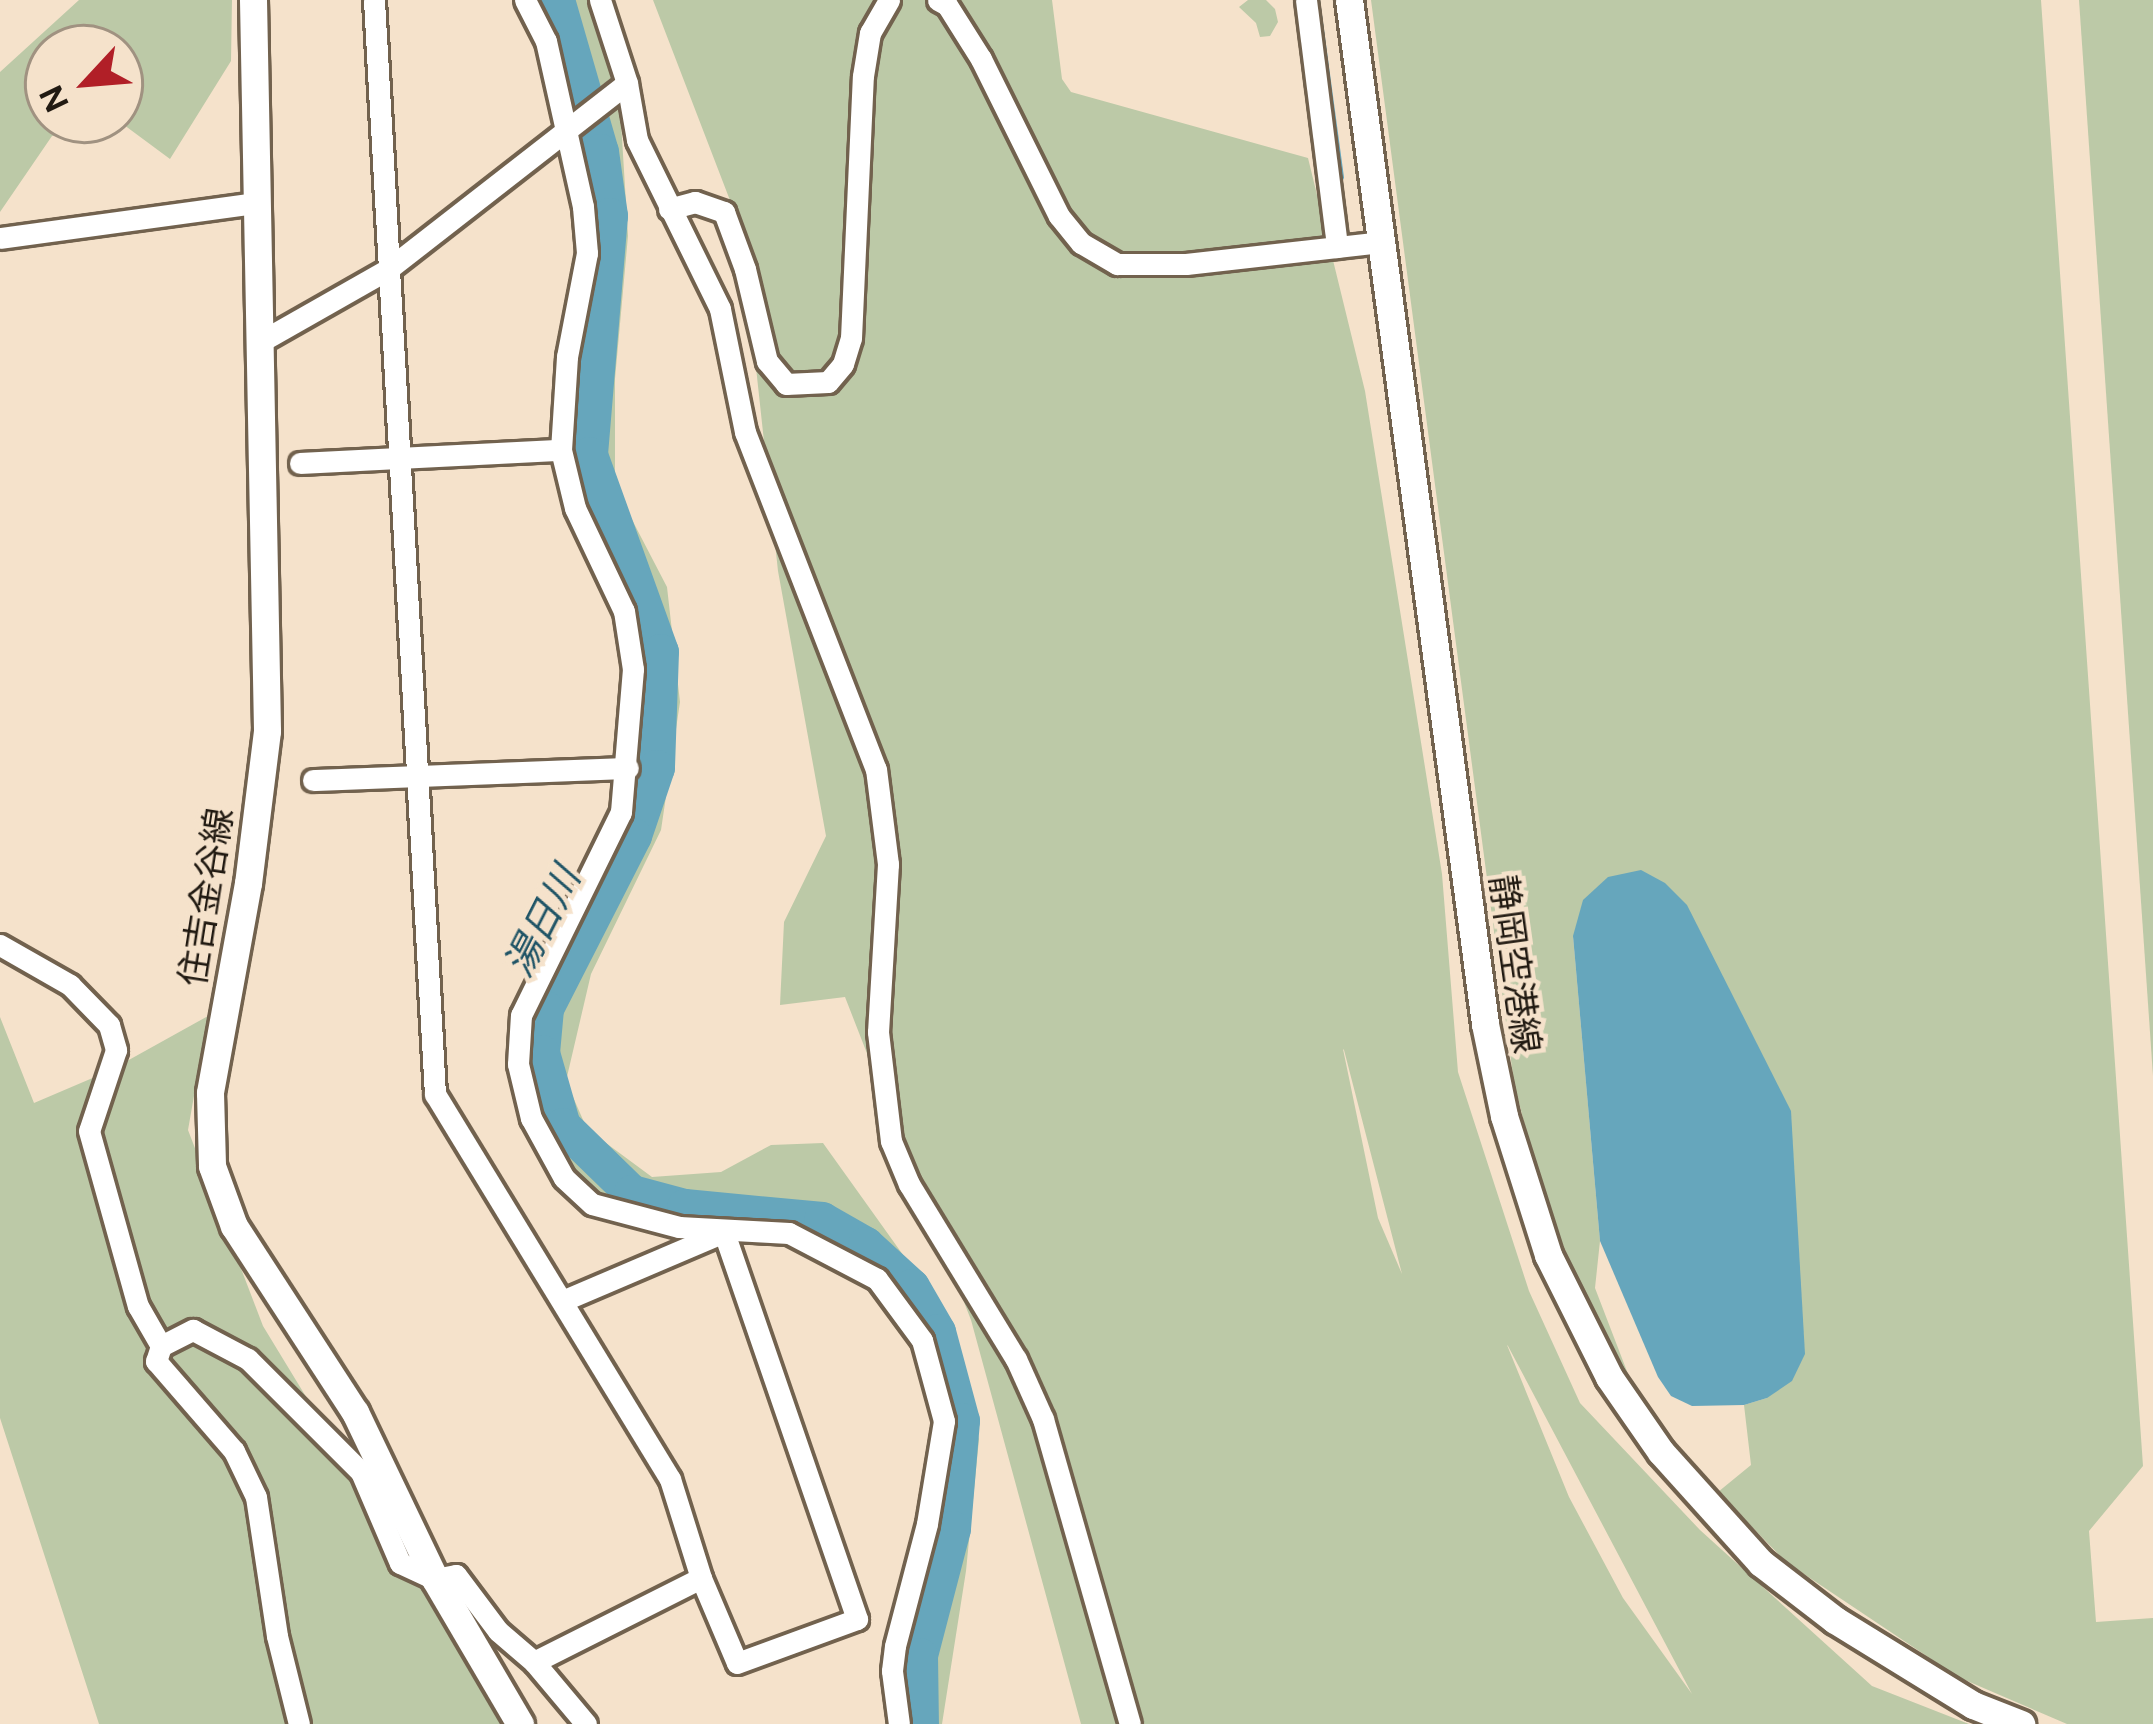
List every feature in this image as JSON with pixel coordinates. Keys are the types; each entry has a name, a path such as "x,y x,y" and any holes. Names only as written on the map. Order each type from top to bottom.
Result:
{"main road":[{"name":"住吉金谷線","path":"253,0 267,730 210,1093 212,1166 234,1226 355,1412 435,1580 520,1724"},
{"name":"静岡空港線","path":"1349,0 1486,1024 1504,1116 1547,1256 1622,1396 1661,1452 1762,1563 1835,1620 1973,1705 2021,1724"}],"street":[{"path":"374,0 436,1094 670,1479 701,1578 737,1663 857,1619 724,1232"},
{"path":"525,0 546,41 587,253 568,357 561,450 575,508 623,610 633,669 621,812 520,1015 518,1064 531,1118 564,1178 592,1204 724,1232 789,1233 841,1256 877,1279 922,1340 944,1421 927,1525 895,1646 892,1671 899,1724"},
{"path":"599,0 627,83 638,140 719,309 745,432 875,769 889,864 878,1032 891,1141 909,1184 1016,1359 1043,1419 1130,1724"},
{"path":"669,209 695,202 724,212 746,269 767,361 786,384 829,382 843,364 851,338 863,76 870,32 889,0"},
{"path":"938,0 960,23 1060,215 1081,243 1117,264 1144,268 1381,242"},
{"path":"1306,0 1337,247"},
{"path":"260,342 388,270 627,83"},
{"path":"0,238 257,203"},
{"path":"299,464 561,450"},
{"path":"313,780 628,768"},
{"path":"0,945 70,985 109,1025 116,1050 89,1131 138,1306 161,1346"},
{"path":"562,1301 724,1232"},
{"path":"299,1724 277,1636 256,1497 234,1450 156,1361 161,1346 193,1330 248,1359 362,1472 400,1563 435,1580 456,1575 498,1631 534,1662 586,1724"},
{"path":"534,1662 701,1578"}],"green space":[{"path":"79,0 232,0 231,61 170,159 144,140 144,24 53,24"},
{"path":"536,0 589,0 619,89 628,236 615,379 615,487 667,587 680,702 661,830 591,974 566,1081 587,1129 652,1177 721,1172 771,1145 823,1143 946,1315 979,1439 966,1571 942,1724 906,1724 905,1663 951,1421 872,1265 733,1222 610,1203 567,1174 541,1124 519,1048 549,959 590,894 636,789 639,615 576,476 573,398 592,260"},
{"path":"653,0 1052,0 1062,79 1071,92 1308,158 1365,391 1442,874 1458,1072 1529,1291 1580,1403 1700,1530 1872,1686 1969,1724 1081,1724 971,1320 845,997 780,1005 784,922 826,836 778,571 741,229","holes":["1344,1050 1402,1274 1378,1218","1508,1346 1692,1694 1623,1598 1569,1497"]},
{"path":"1248,0 1266,0 1275,9 1278,22 1270,36 1260,37 1256,23 1239,7"},
{"path":"1371,0 2041,0 2143,1466 2089,1531 2096,1622 2153,1618 2153,1724 2067,1724 1958,1677 1786,1562 1718,1492 1751,1465 1744,1405 1767,1398 1573,936 1600,1241 1595,1288 1638,1400 1585,1298 1543,1197 1514,1083"},
{"path":"2079,0 2153,0 2153,1076"},
{"path":"24,50 24,144 47,144 0,212 0,72"},
{"path":"208,1016 188,1130 263,1326 505,1724 99,1724 0,1418 0,1017 34,1103 109,1071"}],"water":[{"path":"1641,870 1665,883 1687,905 1791,1111 1805,1354 1792,1381 1767,1398 1744,1405 1692,1406 1671,1396 1658,1377 1600,1241 1573,936 1583,900 1608,877"}],"waterway":[{"name":"湯日川","path":"557,0 601,152 610,216 590,455 661,652 657,768 634,836 546,1009 542,1053 563,1126 632,1193 685,1207 822,1220 866,1245 912,1287 938,1332 962,1421 953,1529 920,1656 921,1724"},
{"path":"1317,0 1341,177"}]}
